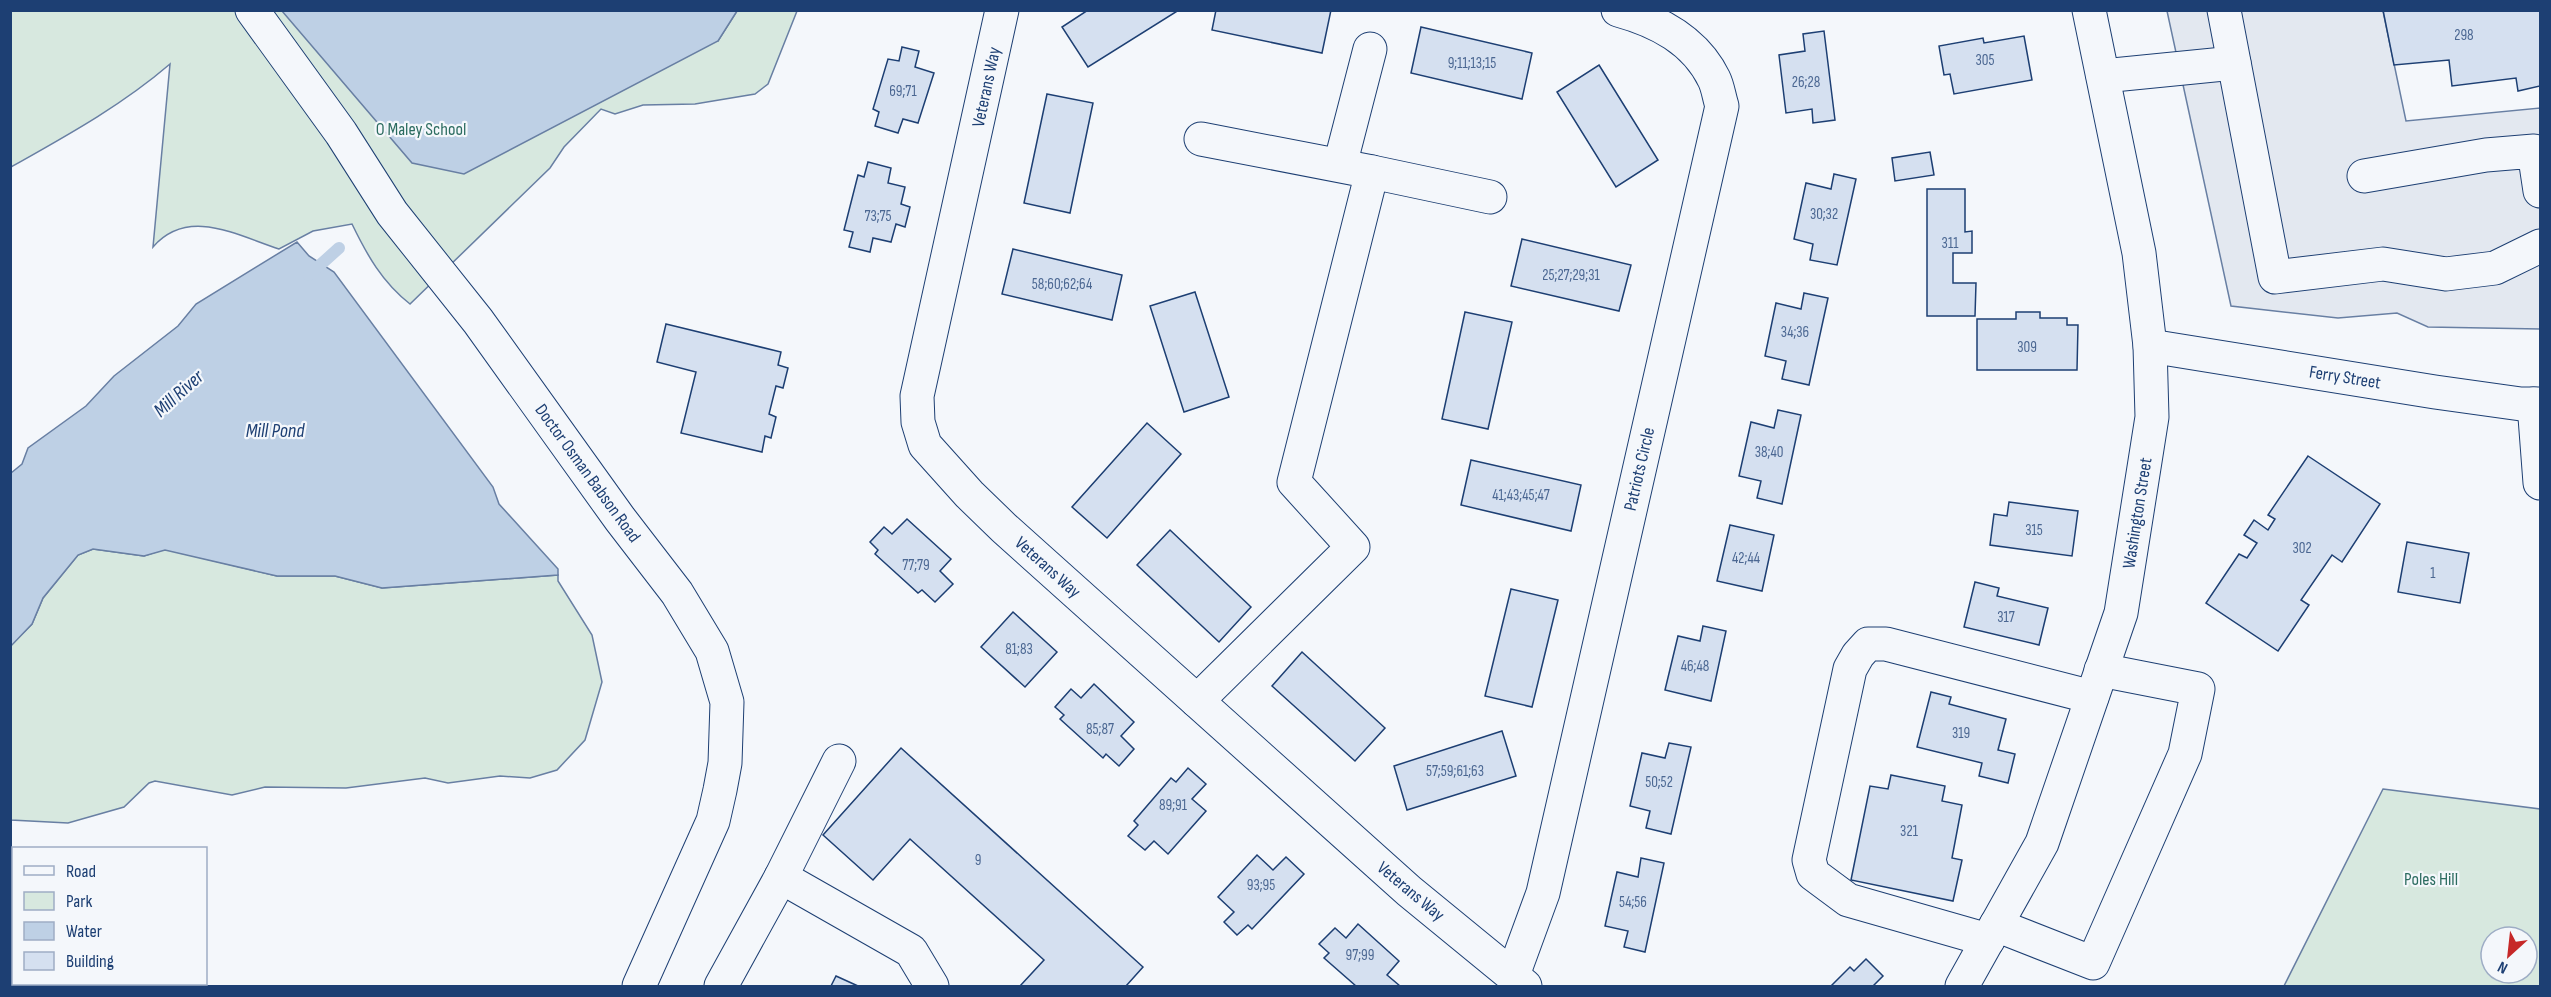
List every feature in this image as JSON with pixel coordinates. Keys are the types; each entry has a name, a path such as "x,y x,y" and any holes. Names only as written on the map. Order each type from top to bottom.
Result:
{"street":[{"name":"Doctor Osman Babson Road","path":"252,10 341,133 392,213 478,321 620,519 677,593 712,651 727,702 725,763 720,790 713,821 639,987"},
{"name":"Veterans Way","path":"1002,10 917,396 918,422 925,445 969,494 1197,701 1410,891 1519,981"},
{"name":"Patriots Circle","path":"1519,981 1543,893 1722,106 1714,80 1698,53 1671,32 1649,19 1618,10"},
{"name":"Washington Street","path":"1962,987 2042,843 2121,613 2152,417 2150,346 2139,253 2089,10"},
{"path":"2224,10 2275,277 2383,264 2446,274 2495,268 2541,246"},
{"path":"1340,165 1370,49"},
{"path":"2103,76 2234,63"},
{"path":"1202,139 1490,197"},
{"path":"2364,176 2486,155 2534,151 2541,191"},
{"path":"1197,701 1353,548 1294,482 1372,172"},
{"name":"Ferry Street","path":"2150,346 2435,392 2537,404"},
{"path":"2537,404 2541,483"},
{"path":"1868,644 1886,644 2097,684 2198,689 2185,754 2092,963 1992,932 1848,900 1813,874 1809,860 1850,669 1858,655 1868,644"},
{"path":"721,987 782,877 839,761"},
{"path":"782,877 911,951 932,987"}],"green space":[{"name":"O Maley School","path":"11,11 657,11 718,41 737,11 797,11 768,84 755,94 695,104 643,105 615,114 601,109 564,147 550,168 410,304 391,287 376,267 352,224 313,231 279,249 229,232 197,226 181,228 167,235 153,247 170,64 113,107 11,167"},
{"path":"93,549 144,556 165,549 277,576 335,576 382,588 558,575 558,581 592,635 602,682 585,740 557,770 530,778 500,776 448,783 425,778 346,788 265,787 232,795 155,781 149,783 124,807 68,823 11,820 10,646 32,624 43,598 78,555"},
{"name":"Poles Hill","path":"2383,789 2540,809 2540,986 2284,986"}],"shaded area":[{"path":"2167,11 2383,11 2406,121 2540,108 2540,329 2428,327 2397,313 2338,318 2231,306"}],"water":[{"path":"282,11 737,11 718,41 464,174 412,163"},
{"name":"Mill Pond","path":"297,242 309,256 334,272 493,487 499,504 558,569 558,575 382,588 335,576 277,576 165,550 144,556 93,549 78,555 43,598 32,624 11,646 11,473 22,464 28,448 86,406 114,376 178,326 196,304"}],"building":[{"path":"1088,10 1179,10 1088,67 1062,27"},
{"path":"1216,10 1331,10 1322,53 1212,30"},
{"path":"2383,10 2540,10 2540,86 2518,91 2516,78 2452,86 2449,60 2394,65"},
{"path":"1421,27 1532,53 1522,99 1411,73"},
{"path":"1824,31 1835,120 1813,123 1812,109 1786,113 1779,55 1805,51 1803,34"},
{"path":"2024,36 2032,80 1954,94 1950,74 1944,75 1939,46 1983,38 1984,43"},
{"path":"902,47 919,51 915,67 934,73 918,123 903,119 898,133 875,126 879,112 873,109 888,59 899,61"},
{"path":"1599,65 1658,160 1616,187 1557,92"},
{"path":"1047,94 1093,103 1070,213 1024,203"},
{"path":"1930,152 1934,175 1895,181 1892,158"},
{"path":"868,162 891,168 888,183 905,187 901,204 910,207 905,227 896,224 891,242 873,238 870,252 849,247 853,232 844,230 858,175 864,177"},
{"path":"1834,174 1856,179 1837,265 1810,260 1813,244 1794,239 1806,183 1831,189"},
{"path":"1927,189 1965,189 1965,232 1972,231 1972,253 1953,253 1953,283 1976,283 1975,316 1927,316"},
{"path":"1522,239 1631,265 1619,311 1511,286"},
{"path":"1013,249 1122,275 1112,320 1002,294"},
{"path":"1195,292 1229,397 1184,412 1150,306"},
{"path":"1804,293 1828,298 1809,385 1782,379 1786,361 1765,356 1776,303 1801,309"},
{"path":"1465,312 1512,322 1488,429 1442,419"},
{"path":"2016,312 2040,312 2040,318 2067,318 2067,325 2078,325 2077,370 1977,370 1977,319 2016,319"},
{"path":"666,324 781,352 778,365 788,368 783,388 776,386 769,414 776,417 771,438 765,436 762,452 681,433 696,372 657,362"},
{"path":"1778,410 1801,415 1782,504 1757,498 1761,481 1739,476 1751,422 1774,428"},
{"path":"1147,423 1181,454 1107,538 1072,507"},
{"path":"2308,456 2380,504 2342,562 2332,555 2301,600 2309,605 2278,651 2206,603 2239,554 2247,558 2257,543 2244,535 2254,520 2268,530 2275,519 2268,515"},
{"path":"1471,460 1581,485 1571,531 1461,505"},
{"path":"2009,502 2078,511 2072,556 1990,545 1994,514 2007,516"},
{"path":"907,519 951,559 940,571 953,584 935,602 922,590 918,593 875,554 878,550 870,542 884,527 892,534"},
{"path":"1730,525 1774,535 1762,591 1717,581"},
{"path":"1170,530 1251,607 1219,642 1137,565"},
{"path":"2407,542 2469,553 2460,603 2398,592"},
{"path":"1975,582 1999,588 1997,596 2048,608 2039,645 1964,627"},
{"path":"1511,589 1558,600 1532,707 1485,696"},
{"path":"1013,612 1057,652 1025,687 981,647"},
{"path":"1703,626 1726,631 1711,701 1665,690 1678,636 1700,641"},
{"path":"1302,652 1385,728 1355,761 1272,686"},
{"path":"1094,684 1134,722 1121,736 1134,749 1119,766 1106,754 1103,758 1060,719 1064,715 1055,707 1071,689 1081,698"},
{"path":"1931,692 1951,697 1949,704 2006,719 1998,750 2015,754 2008,783 1979,776 1982,763 1917,747"},
{"path":"1502,731 1516,776 1407,810 1394,766"},
{"path":"1669,743 1691,747 1671,834 1646,828 1650,811 1630,806 1642,753 1665,758"},
{"path":"901,748 1143,967 1126,986 1020,986 1044,960 910,839 873,880 823,835"},
{"path":"1188,768 1206,784 1192,799 1206,811 1168,854 1154,841 1145,850 1128,836 1138,825 1134,821 1171,778 1176,782"},
{"path":"1891,775 1945,786 1942,801 1962,805 1952,858 1962,860 1953,901 1851,880 1870,786 1888,789"},
{"path":"1257,855 1273,870 1286,857 1304,874 1252,929 1248,925 1237,935 1224,922 1234,912 1218,897"},
{"path":"1641,858 1664,863 1645,952 1624,947 1628,931 1605,926 1617,872 1638,877"},
{"path":"1358,924 1399,961 1387,975 1400,986 1356,986 1324,958 1329,953 1319,944 1335,928 1346,938"},
{"path":"1866,959 1883,976 1873,986 1831,986 1850,967 1854,971"},
{"path":"836,976 858,986 831,986"}],"waterway":[{"name":"Mill River","path":"309,275 339,248"}]}
